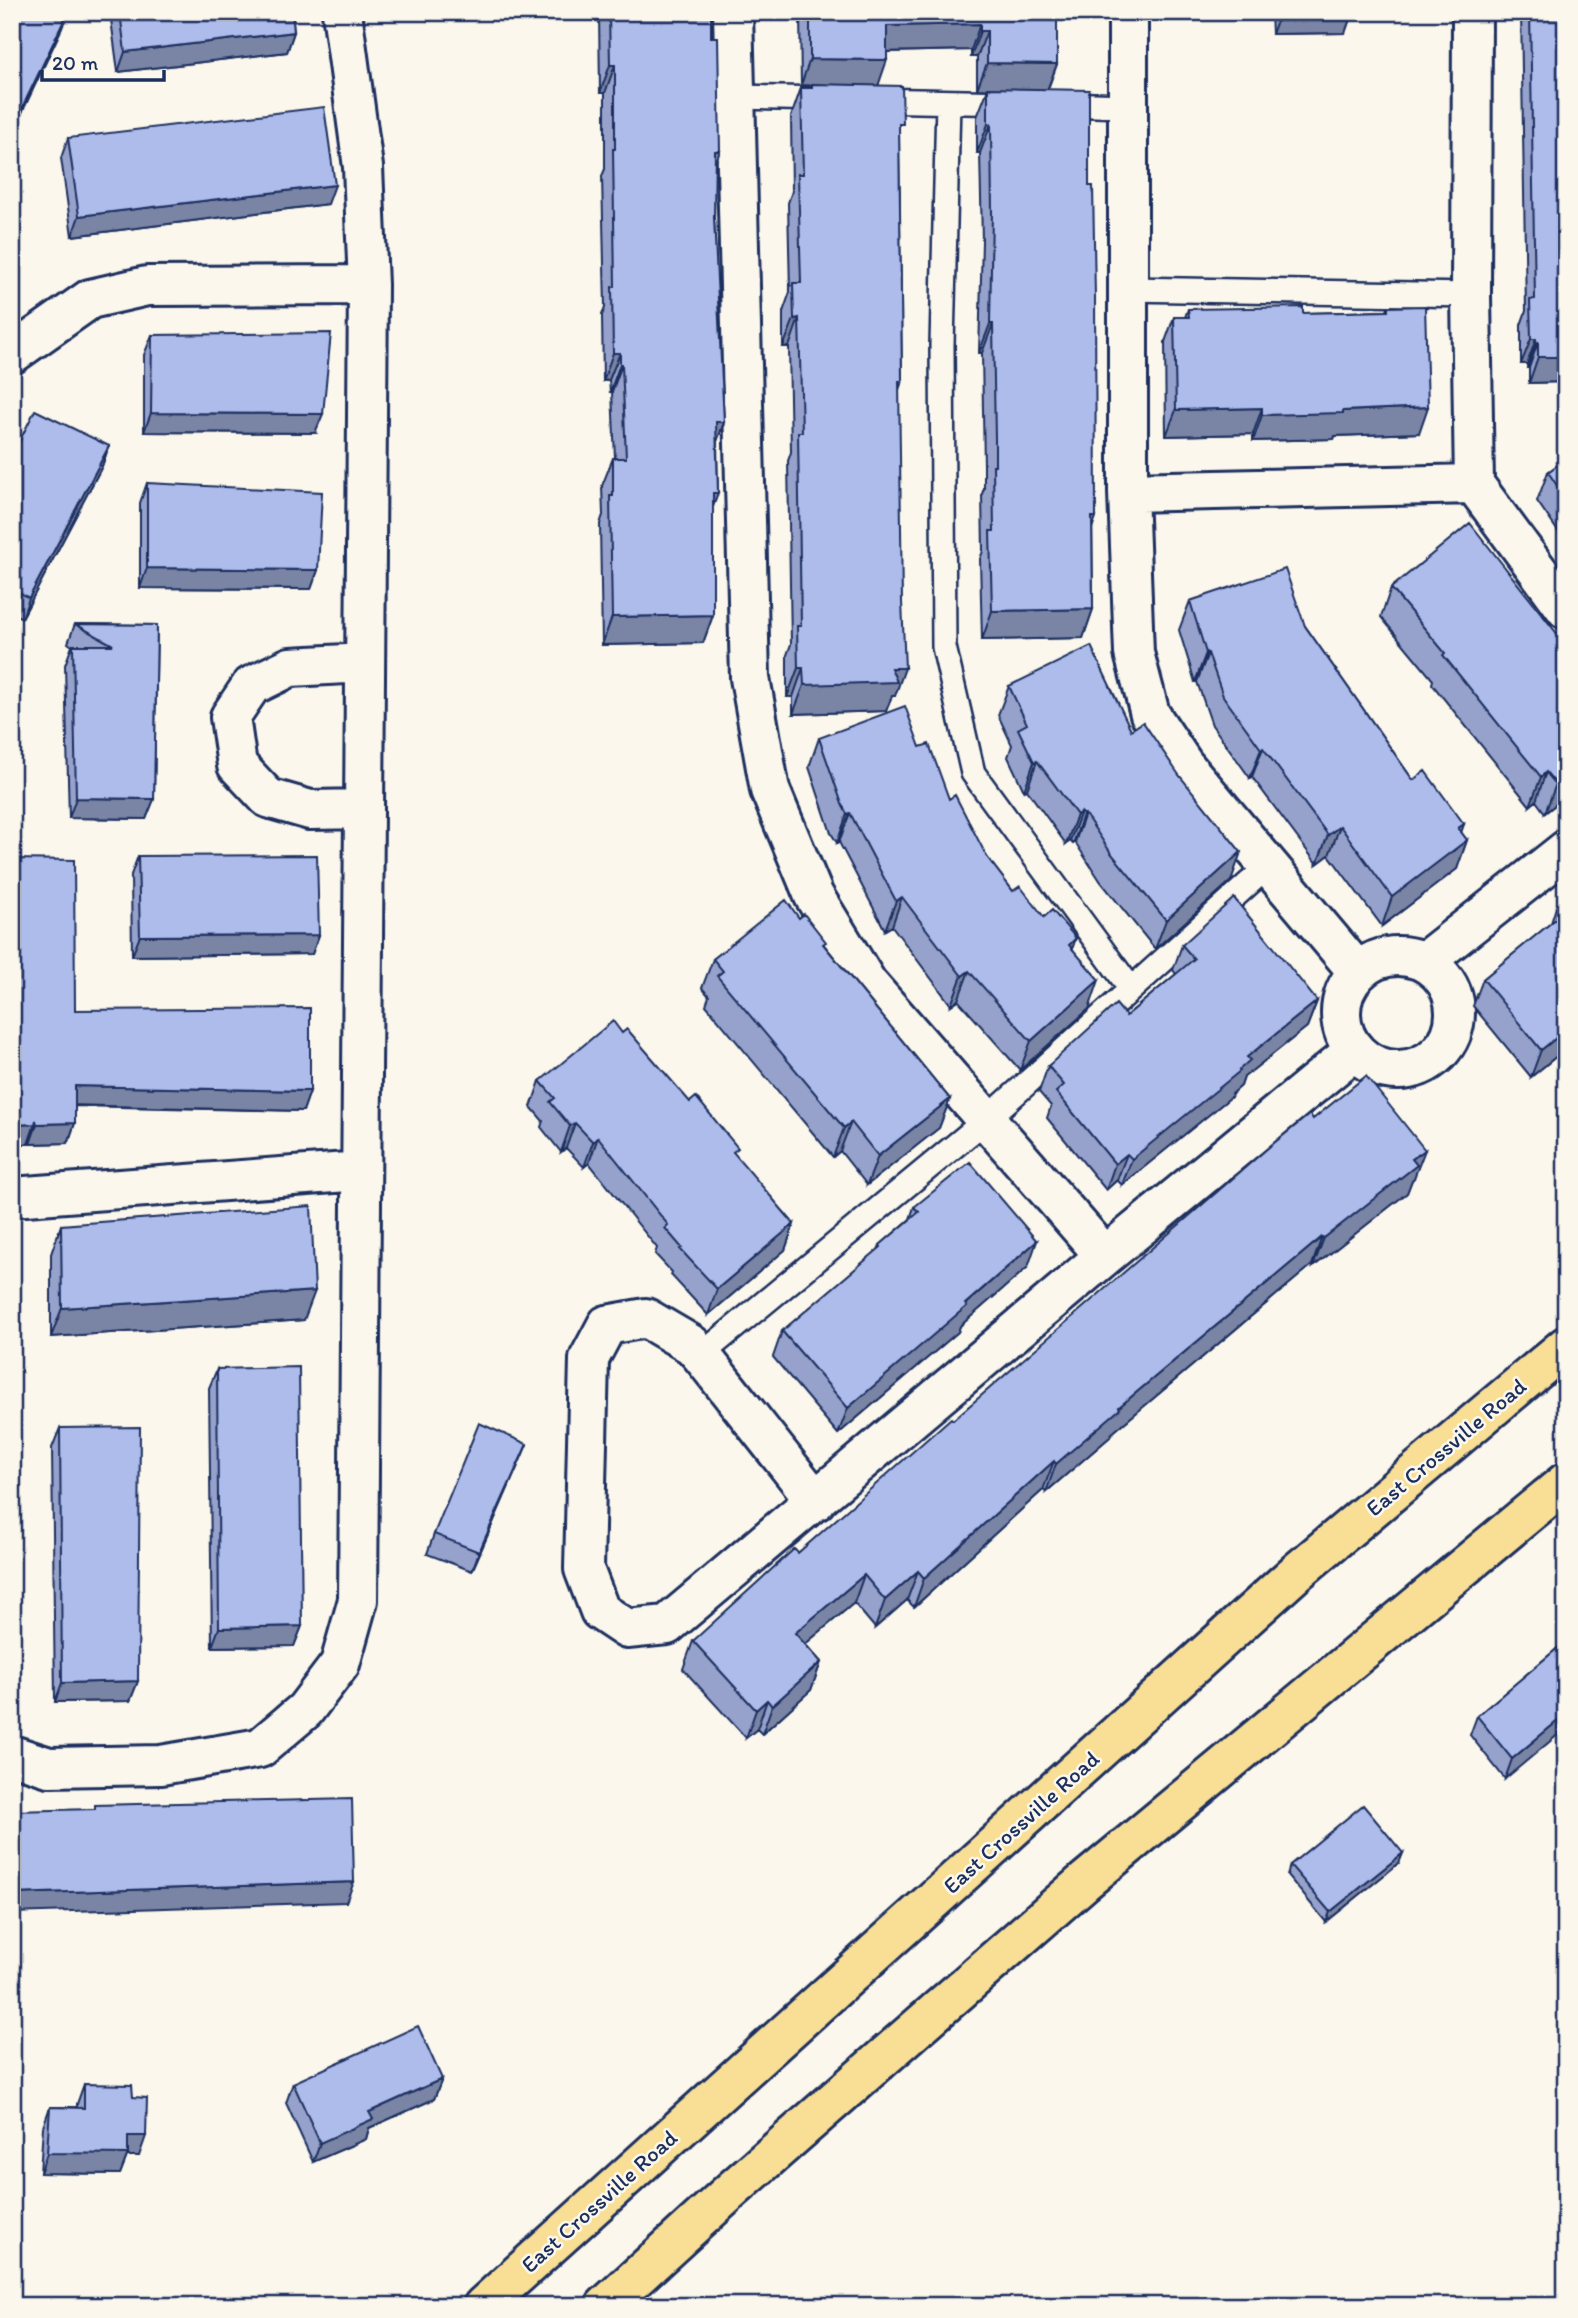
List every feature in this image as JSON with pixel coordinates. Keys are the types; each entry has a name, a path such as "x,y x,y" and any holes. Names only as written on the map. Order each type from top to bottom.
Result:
{"main road":[{"name":"East Crossville Road","path":"483,2306 1298,1571 1566,1346"},
{"path":"605,2306 733,2189 1084,1882 1566,1482"}],"street":[{"path":"12,1755 49,1767 161,1765 260,1748 305,1710 340,1664 358,1600 368,285 363,167 342,12"},
{"path":"733,12 750,678 770,790 814,896 867,983 1105,1256"},
{"path":"1128,12 1128,492 1134,653 1150,713 1184,765 1357,972"},
{"path":"1472,12 1471,295 1474,484 1566,609"},
{"path":"12,354 90,299 147,286 368,285"},
{"path":"1128,492 1474,484"},
{"path":"364,809 310,810 268,798 237,765 230,717 251,686 289,667 365,663"},
{"path":"1424,962 1566,850"},
{"path":"1405,956 1424,962 1442,976 1452,993 1455,1013 1452,1030 1443,1048 1428,1061 1410,1069 1391,1069 1370,1063 1355,1050 1344,1033 1340,1014 1346,988 1357,972 1374,960 1405,956"},
{"path":"816,1501 692,1345 646,1318 607,1325 589,1359 584,1569 600,1611 627,1629 667,1625 816,1501 1105,1256 1355,1050"},
{"path":"12,1197 361,1171"}],"lane":[{"path":"735,97 1128,106"},
{"path":"948,102 942,345 944,647 973,773 1131,989"},
{"path":"1128,289 1471,295"},
{"path":"701,1355 986,1120 1268,866"}],"building":[{"path":"12,12 68,12 12,129"},
{"path":"120,12 292,12 294,32 125,52"},
{"path":"609,12 711,12 711,37 718,37 720,151 715,151 714,218 724,422 716,422 718,493 713,493 713,615 612,617 610,496 613,496 613,458 626,458 622,364 620,353 613,353 615,65 610,65"},
{"path":"810,12 1057,12 1057,64 987,63 987,31 980,31 980,24 887,26 887,60 810,59"},
{"path":"1279,12 1352,12 1352,13 1279,15"},
{"path":"1530,12 1566,12 1566,357 1538,357 1538,342 1531,339 1530,300 1535,299"},
{"path":"812,84 902,86 903,124 899,124 902,381 899,381 905,668 891,668 897,682 804,685 803,668 798,668 797,626 801,626 798,432 802,432 799,318 794,319 793,283 801,283 798,174 803,174 801,88 812,88"},
{"path":"988,88 1089,90 1089,186 1093,186 1095,297 1096,517 1092,517 1093,609 992,611 990,531 994,531 995,439 993,324 990,324 992,212"},
{"path":"324,107 335,185 79,216 68,138"},
{"path":"1425,306 1428,407 1262,415 1262,408 1176,410 1174,317 1189,317 1188,309 1303,307 1303,313 1388,311 1388,307"},
{"path":"331,333 323,414 151,413 152,335"},
{"path":"35,410 109,446 29,598 12,589 12,456"},
{"path":"1566,459 1566,499 1548,472"},
{"path":"147,483 322,492 318,570 147,568"},
{"path":"1470,523 1566,645 1566,776 1556,784 1546,772 1541,777 1391,588"},
{"path":"1285,569 1305,626 1413,780 1425,771 1464,824 1458,828 1467,840 1392,897 1340,826 1328,835 1263,748 1261,749 1223,696 1206,653 1190,601"},
{"path":"75,624 157,625 154,799 76,798 73,645 113,645"},
{"path":"1091,646 1131,730 1143,722 1179,775 1241,852 1166,920 1111,853 1085,814 1081,812 1077,815 1037,761 1034,762 1018,729 1027,724 1009,686"},
{"path":"905,706 920,747 929,744 949,799 955,795 987,857 1013,891 1020,886 1044,917 1052,910 1076,938 1069,945 1099,980 1031,1041 969,971 962,976 902,897 896,901 850,813 847,814 842,804 819,738"},
{"path":"317,855 319,935 140,936 138,856"},
{"path":"12,859 74,860 75,1010 310,1008 310,1091 75,1086 75,1123 37,1124 36,1120 35,1124 12,1125"},
{"path":"1234,898 1317,1001 1247,1057 1250,1060 1240,1071 1132,1159 1127,1154 1115,1164 1056,1092 1064,1085 1048,1066 1116,1004 1126,1016 1194,959 1182,945"},
{"path":"786,900 799,918 804,914 826,942 823,944 950,1099 878,1156 851,1122 844,1128 717,976 723,971 713,959"},
{"path":"1566,900 1566,1030 1541,1050 1483,979 1563,913 1556,907"},
{"path":"613,1021 622,1033 627,1029 690,1102 696,1097 738,1148 733,1152 794,1224 717,1289 680,1249 682,1248 665,1228 668,1225 598,1137 593,1142 575,1123 570,1126 550,1102 555,1098 540,1081"},
{"path":"1366,1076 1425,1150 1412,1159 1417,1165 1322,1237 1119,1407 1120,1409 1056,1464 1054,1461 924,1578 918,1571 885,1600 864,1575 795,1633 821,1662 772,1706 767,1700 756,1710 693,1641 794,1549 798,1553 951,1418 953,1420 1269,1147 1310,1114 1313,1119"},
{"path":"970,1162 1037,1241 965,1304 967,1306 848,1408 782,1331 919,1212 914,1207"},
{"path":"311,1206 315,1291 62,1308 61,1225"},
{"path":"299,1367 302,1626 219,1628 217,1369"},
{"path":"479,1423 527,1444 479,1552 434,1534"},
{"path":"140,1427 138,1681 62,1683 60,1428"},
{"path":"1566,1641 1566,1714 1512,1759 1477,1716"},
{"path":"352,1799 354,1882 12,1894 12,1811 95,1809 95,1805"},
{"path":"1363,1805 1403,1853 1330,1912 1290,1865"},
{"path":"418,2026 442,2079 369,2112 373,2119 320,2143 293,2083"},
{"path":"84,2084 132,2085 133,2097 147,2098 146,2136 128,2136 128,2154 47,2153 50,2107 84,2108"}]}
